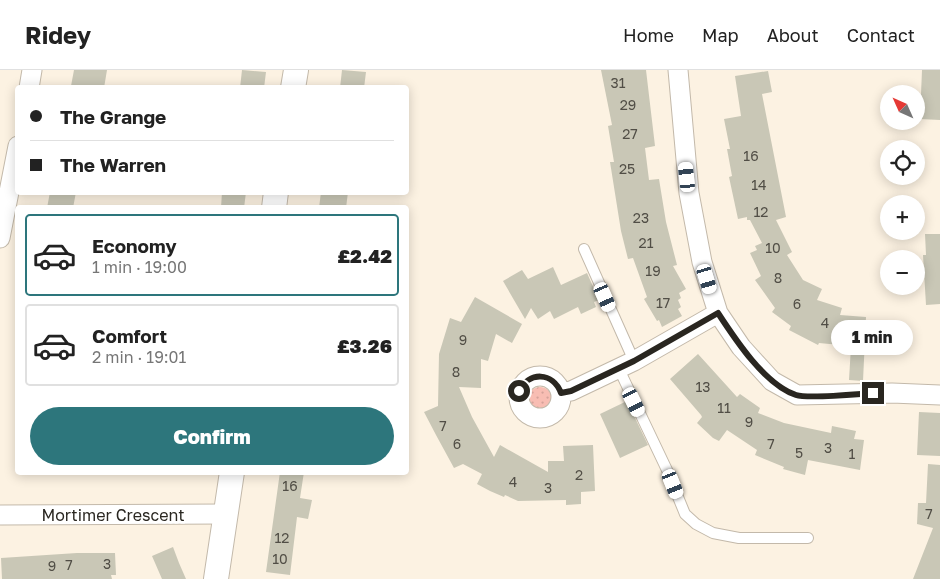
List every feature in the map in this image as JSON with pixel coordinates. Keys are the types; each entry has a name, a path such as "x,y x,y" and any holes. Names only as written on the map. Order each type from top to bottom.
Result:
{"street":[{"path":"29,85 32,70"},
{"path":"294,85 296,70"},
{"path":"678,70 688,193 702,262 718,313 741,347 772,381 797,395 892,392 940,395"},
{"path":"0,238 15,161"},
{"path":"561,393 571,391 626,364 718,313"},
{"path":"216,579 232,475"},
{"name":"Mortimer Crescent","path":"0,516 226,514"}],"lane":[{"path":"584,249 626,364 685,514 696,524 713,533 739,538 808,538"}],"shaded area":[{"path":"540,387 548,391 552,399 548,407 540,411 532,407 528,399 532,391"}],"building":[{"path":"74,70 107,70 104,85 71,85"},
{"path":"242,70 266,72 264,85 240,85"},
{"path":"342,70 366,72 364,85 340,85"},
{"path":"601,70 646,70 655,146 645,148 649,180 659,179 666,222 677,265 673,266 686,289 679,293 681,298 678,300 681,307 678,309 682,316 662,327 644,299 647,297 633,258 628,259 621,231 610,162 614,162 608,126 612,125"},
{"path":"922,70 940,70 940,120 925,119 925,85 921,85"},
{"path":"768,71 772,92 762,94 786,217 776,220 792,252 787,255 803,280 822,289 817,300 842,308 840,315 866,317 863,381 849,380 851,346 819,343 818,345 789,330 791,326 772,312 775,308 755,280 761,276 750,253 757,250 755,246 762,243 747,217 738,219 729,177 732,176 727,149 730,149 724,119 741,116 735,76"},
{"path":"49,195 75,195 74,205 48,205"},
{"path":"222,195 246,195 244,205 221,205"},
{"path":"321,195 348,195 346,205 319,205"},
{"path":"925,234 940,234 940,304 926,305"},
{"path":"553,267 561,285 587,273 599,300 594,302 596,307 581,314 578,307 554,319 550,311 538,319 531,308 525,319 503,281 522,270 528,279"},
{"path":"475,297 522,324 512,343 496,334 488,361 481,359 481,388 459,387 472,417 494,457 500,445 548,472 548,461 564,461 563,446 593,445 595,491 581,492 581,504 566,505 566,500 518,501 505,495 504,497 477,484 482,474 463,464 454,468 424,412 438,406 439,354 450,318 461,322"},
{"path":"698,354 737,397 740,394 760,408 758,413 784,423 831,433 832,426 856,431 854,439 864,440 860,470 808,460 805,475 783,469 784,467 755,455 757,450 727,430 719,441 713,438 697,423 702,417 701,415 670,379"},
{"path":"627,401 648,445 620,458 600,414"},
{"path":"919,412 940,413 940,456 917,455"},
{"path":"928,464 940,465 940,579 913,579 933,528 917,524 918,503 926,503"},
{"path":"280,475 304,475 300,498 312,500 308,519 297,517 290,575 266,572"},
{"path":"173,547 186,579 162,579 152,556"},
{"path":"77,553 115,553 116,575 111,575 112,579 2,579 1,558"}],"route":[{"path":"519,391 527,380 540,376 548,377 554,381 561,393 571,391 634,361 718,313 741,347 772,381 797,395 873,393"}]}
